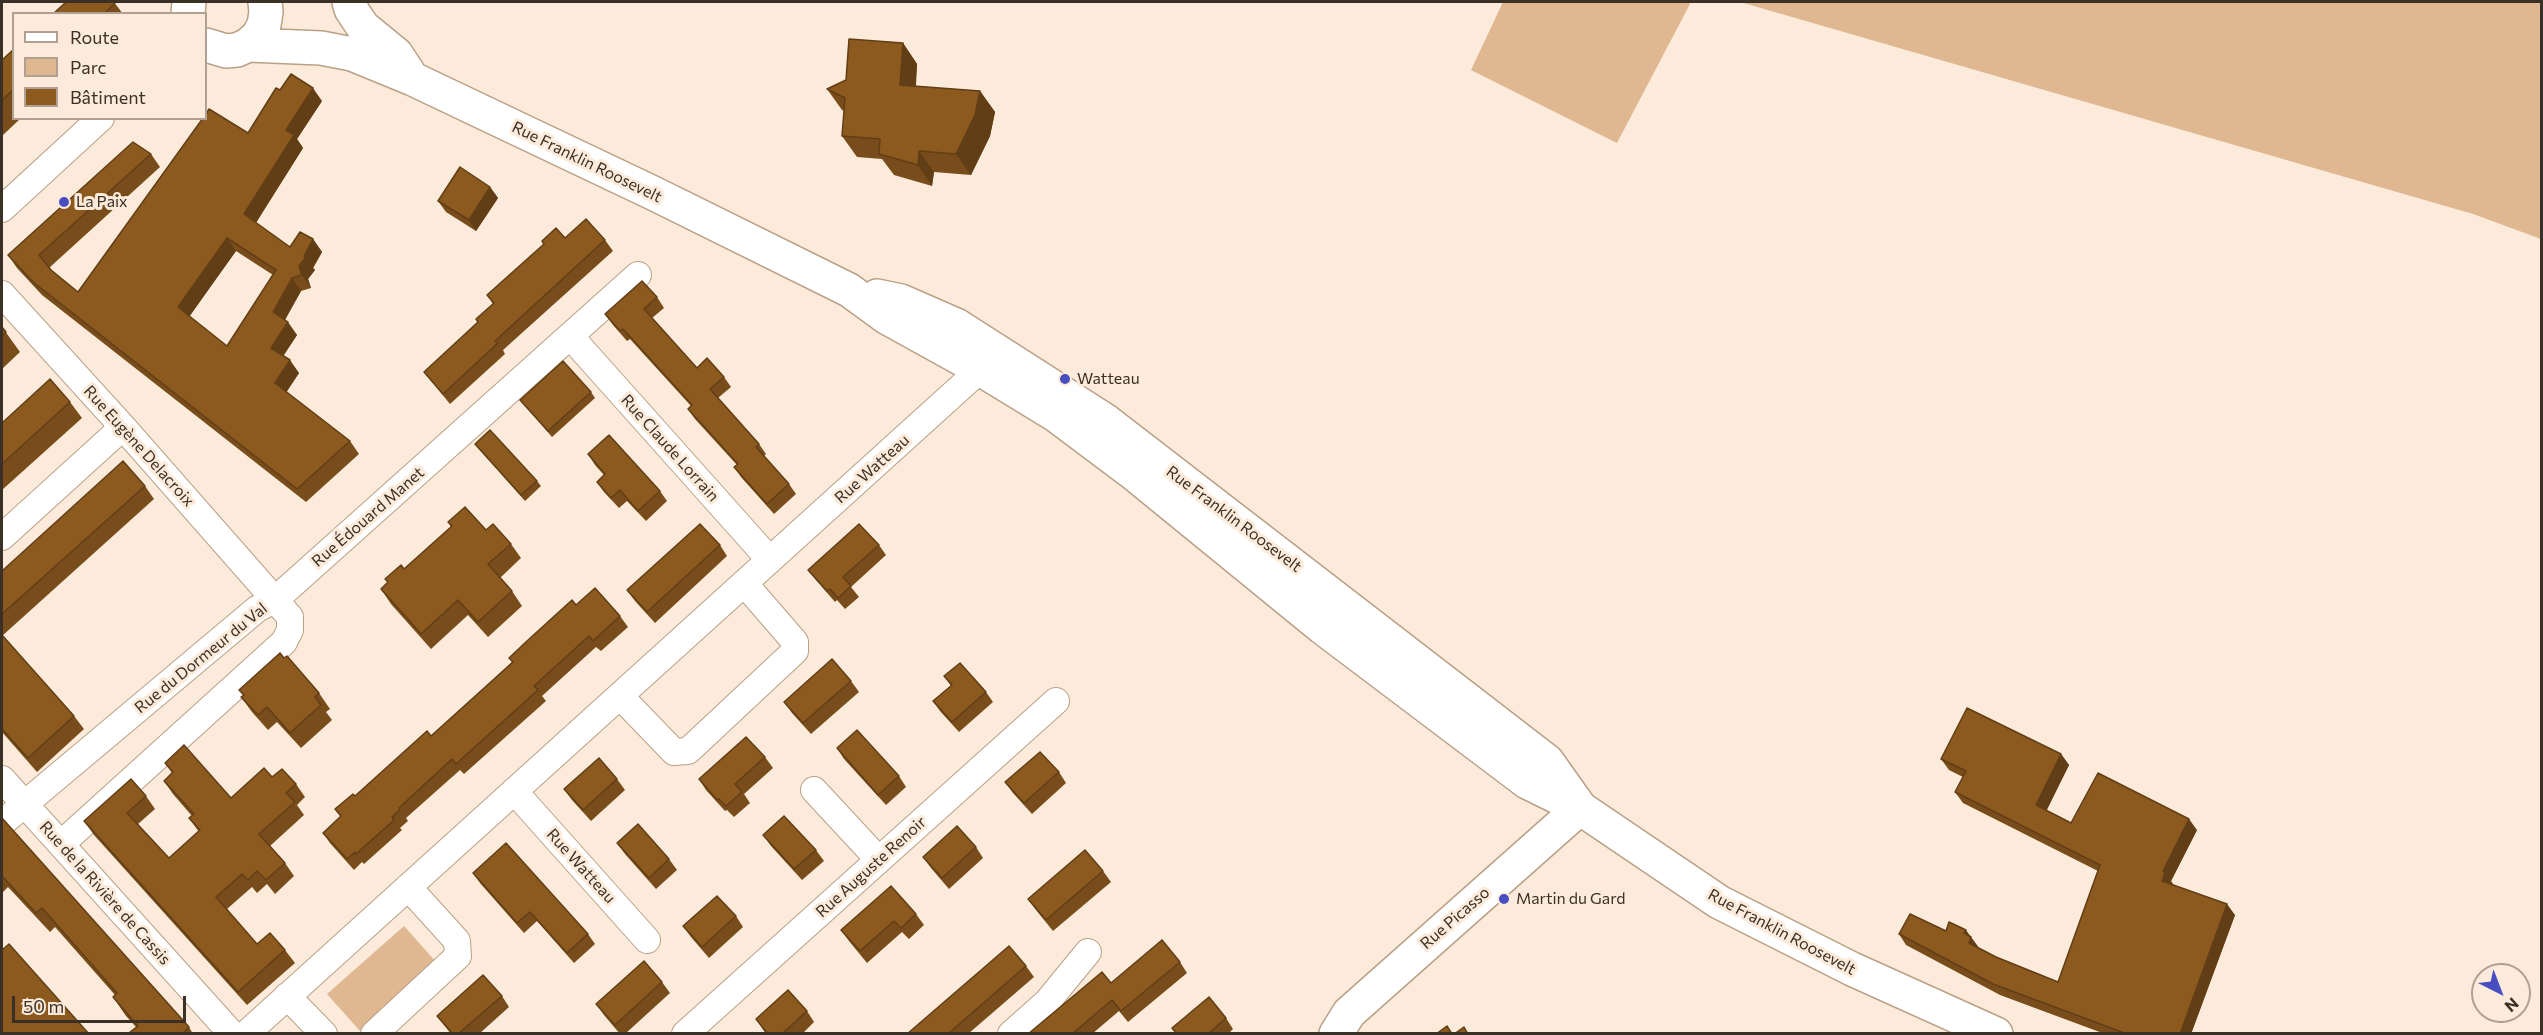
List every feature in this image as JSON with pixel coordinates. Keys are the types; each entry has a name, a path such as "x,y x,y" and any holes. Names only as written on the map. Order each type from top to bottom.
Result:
{"main road":[{"path":"349,2 363,27 396,54 413,79"},
{"path":"248,45 258,36 264,25 266,7"},
{"name":"Rue Franklin Roosevelt","path":"266,7 321,48"},
{"name":"Rue Franklin Roosevelt","path":"208,48 237,50 248,45 321,48 352,54 413,79 645,189 849,290 901,301 956,326 988,359 1106,421 1487,713 1547,761 1580,808 1719,902 1852,969 1996,1034"},
{"name":"Rue Picasso","path":"1336,1034 1348,1013 1580,808"}],"street":[{"path":"2,209 99,120"},
{"path":"570,336 638,275"},
{"name":"Rue Eugène Delacroix","path":"2,294 276,599"},
{"name":"Rue Édouard Manet","path":"276,599 570,336"},
{"name":"Rue Claude Lorrain","path":"570,336 770,560"},
{"name":"Rue Watteau","path":"246,1034 744,584 988,359"},
{"path":"2,537 123,427"},
{"path":"620,696 674,752 688,751 795,651 795,642 744,584"},
{"name":"Rue du Dormeur du Val","path":"2,823 257,609 276,599 290,617 290,630 284,642 61,844"},
{"name":"Rue Auguste Renoir","path":"685,1034 1056,701"},
{"name":"Rue de la Rivière de Cassis","path":"2,779 232,1034"},
{"path":"814,790 879,860"},
{"name":"Rue Watteau","path":"514,791 647,940"},
{"path":"374,1034 458,956 457,941 408,887"},
{"path":"1011,1034 1047,1002 1088,952"},
{"path":"287,996 324,1034"}],"green space":[{"path":"1503,2 1691,2 1617,143 1471,70"},
{"path":"1740,2 2541,2 2541,239 2473,214"},
{"path":"404,926 437,963 360,1031 327,994"}],"building":[{"path":"66,2 115,3 106,12 55,12"},
{"path":"849,39 903,43 900,85 980,91 975,115 956,154 919,151 918,165 879,154 880,139 842,136 845,98 827,89 846,80"},
{"path":"12,51 12,91 2,100 2,60"},
{"path":"291,74 313,88 286,130 294,135 244,214 290,247 300,232 313,239 304,256 306,257 299,266 302,275 292,278 273,312 288,322 271,348 290,360 275,383 350,441 297,489 33,282 8,255 133,142 151,154 39,255 51,270 78,292 202,120 207,120 209,109 248,133 276,88 280,90","holes":["227,238 276,270 227,346 178,307"]},
{"path":"460,167 490,187 469,220 438,201"},
{"path":"586,219 605,240 495,341 498,343 443,394 424,372 478,322 476,319 494,303 487,295 544,244 542,241 556,228 565,238"},
{"path":"642,281 657,297 644,309 697,368 707,358 724,377 710,389 759,444 756,447 789,484 767,504 734,467 738,464 688,409 692,405 623,329 620,331 605,314"},
{"path":"563,361 591,392 548,431 520,400"},
{"path":"50,379 70,402 2,464 2,423"},
{"path":"490,430 537,481 521,495 475,444"},
{"path":"609,435 660,491 638,511 620,490 611,498 597,482 605,474 588,454"},
{"path":"123,461 145,486 2,614 2,571"},
{"path":"465,507 486,530 493,524 511,544 488,564 512,591 478,622 458,600 421,634 381,589 388,582 385,579 401,565 404,569 452,526 448,522"},
{"path":"700,524 720,545 647,612 627,590"},
{"path":"859,524 879,545 843,577 851,586 838,598 830,589 827,591 808,570"},
{"path":"595,588 620,616 593,641 589,636 534,686 538,690 456,764 452,759 399,808 400,810 392,817 394,820 356,854 355,852 347,859 323,833 341,816 335,809 353,794 355,796 427,731 431,736 513,662 509,658 572,600 576,605"},
{"path":"2,635 74,716 28,758 2,729"},
{"path":"280,653 284,658 287,656 319,693 315,697 321,705 290,733 267,707 258,715 241,697 244,695 239,690"},
{"path":"832,659 851,681 803,723 784,702"},
{"path":"960,663 986,692 952,722 933,701 952,685 944,676"},
{"path":"1967,708 2061,754 2036,805 2071,823 2098,773 2189,819 2163,871 2165,873 2162,881 2227,904 2180,1034 2127,1034 1993,984 1899,934 1910,914 1946,931 1949,922 1966,930 1964,933 1971,937 1969,943 1996,957 2058,982 2100,865 1955,792 1966,771 1941,759"},
{"path":"857,730 899,776 878,795 837,748"},
{"path":"746,737 765,757 735,784 742,792 726,806 719,799 717,800 699,779"},
{"path":"184,745 231,798 264,768 272,777 282,769 296,784 286,793 295,802 259,834 285,863 266,880 257,871 248,880 242,874 216,897 257,944 270,933 285,950 238,992 84,821 131,779 146,796 127,813 169,858 200,830 189,818 194,814 164,781 173,772 165,763"},
{"path":"1040,752 1059,772 1024,803 1005,782"},
{"path":"599,758 617,779 583,810 564,789"},
{"path":"784,816 816,850 794,869 763,835"},
{"path":"2,818 189,1027 182,1034 131,1034 130,1032 138,1026 113,997 117,993 42,908 36,913 2,876"},
{"path":"638,824 669,859 649,878 617,843"},
{"path":"957,826 976,847 942,878 923,857"},
{"path":"506,843 588,934 567,953 530,912 517,923 473,873"},
{"path":"1085,850 1103,871 1046,920 1028,899"},
{"path":"891,886 916,914 901,928 894,921 860,951 841,930"},
{"path":"717,896 736,916 702,947 683,926"},
{"path":"1162,940 1180,962 1121,1011 1112,1000 1072,1034 1028,1034 1102,972 1111,983"},
{"path":"9,944 89,1034 2,1034 2,950"},
{"path":"1009,946 1026,966 948,1034 907,1034"},
{"path":"644,961 662,982 615,1025 596,1004"},
{"path":"483,975 502,996 458,1034 453,1034 437,1016"},
{"path":"788,990 807,1011 782,1034 768,1034 756,1019"},
{"path":"1209,997 1226,1018 1208,1034 1177,1034 1172,1028"},
{"path":"1447,1026 1452,1034 1436,1034"},
{"path":"1464,1027 1468,1034 1454,1034"}],"place":[{"name":"La Paix","path":"64,202"},
{"name":"Watteau","path":"1065,379"},
{"name":"Martin du Gard","path":"1504,899"}]}
